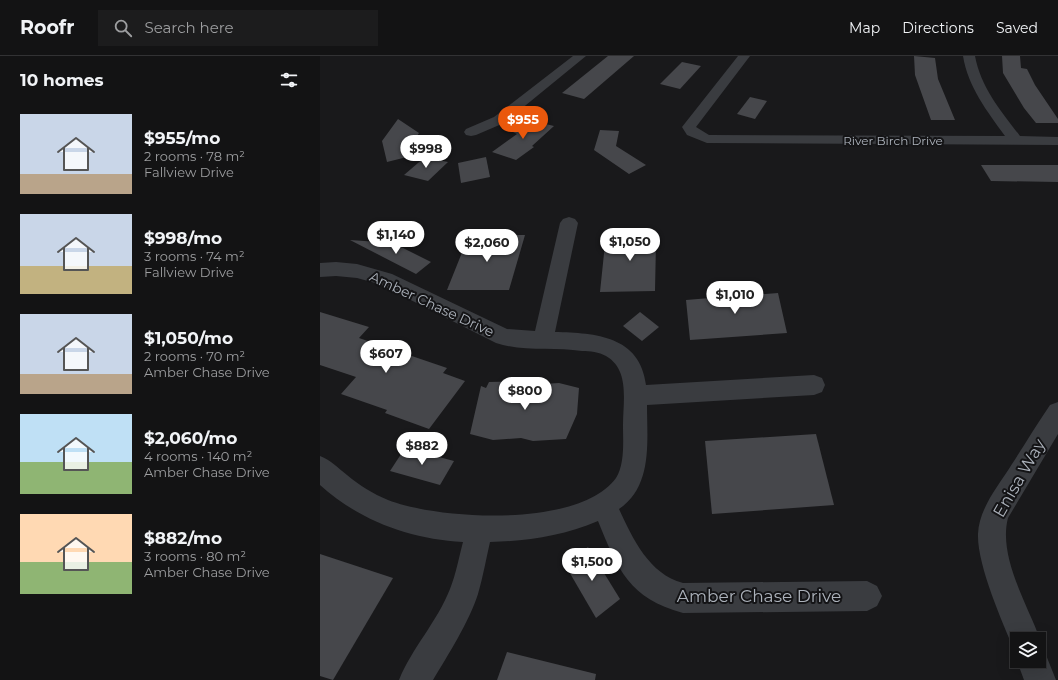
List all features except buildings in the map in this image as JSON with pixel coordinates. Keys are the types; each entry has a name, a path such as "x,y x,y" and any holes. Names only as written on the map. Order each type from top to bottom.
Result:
{"street":[{"path":"471,132 499,120 576,56"},
{"name":"River Birch Drive","path":"744,56 689,127 692,132 707,139 1058,141"},
{"path":"969,56 974,76 985,98 1016,141"},
{"path":"543,340 569,223"},
{"name":"Amber Chase Drive","path":"320,270 347,269 367,273 384,279 503,337 592,343 611,348 627,362 632,372 635,396 635,453 630,475 620,493 604,505 591,512 570,519 543,524 480,529 426,524 401,518 354,497 320,468"},
{"path":"635,396 814,384"},
{"name":"Enisa Way","path":"1022,632 997,562 992,536 997,512 1058,412"},
{"name":"Amber Chase Drive","path":"604,505 616,532 638,570 654,587 672,597 867,596"},
{"path":"416,680 438,643 463,594 480,529"},
{"path":"1036,668 1040,680"}]}
